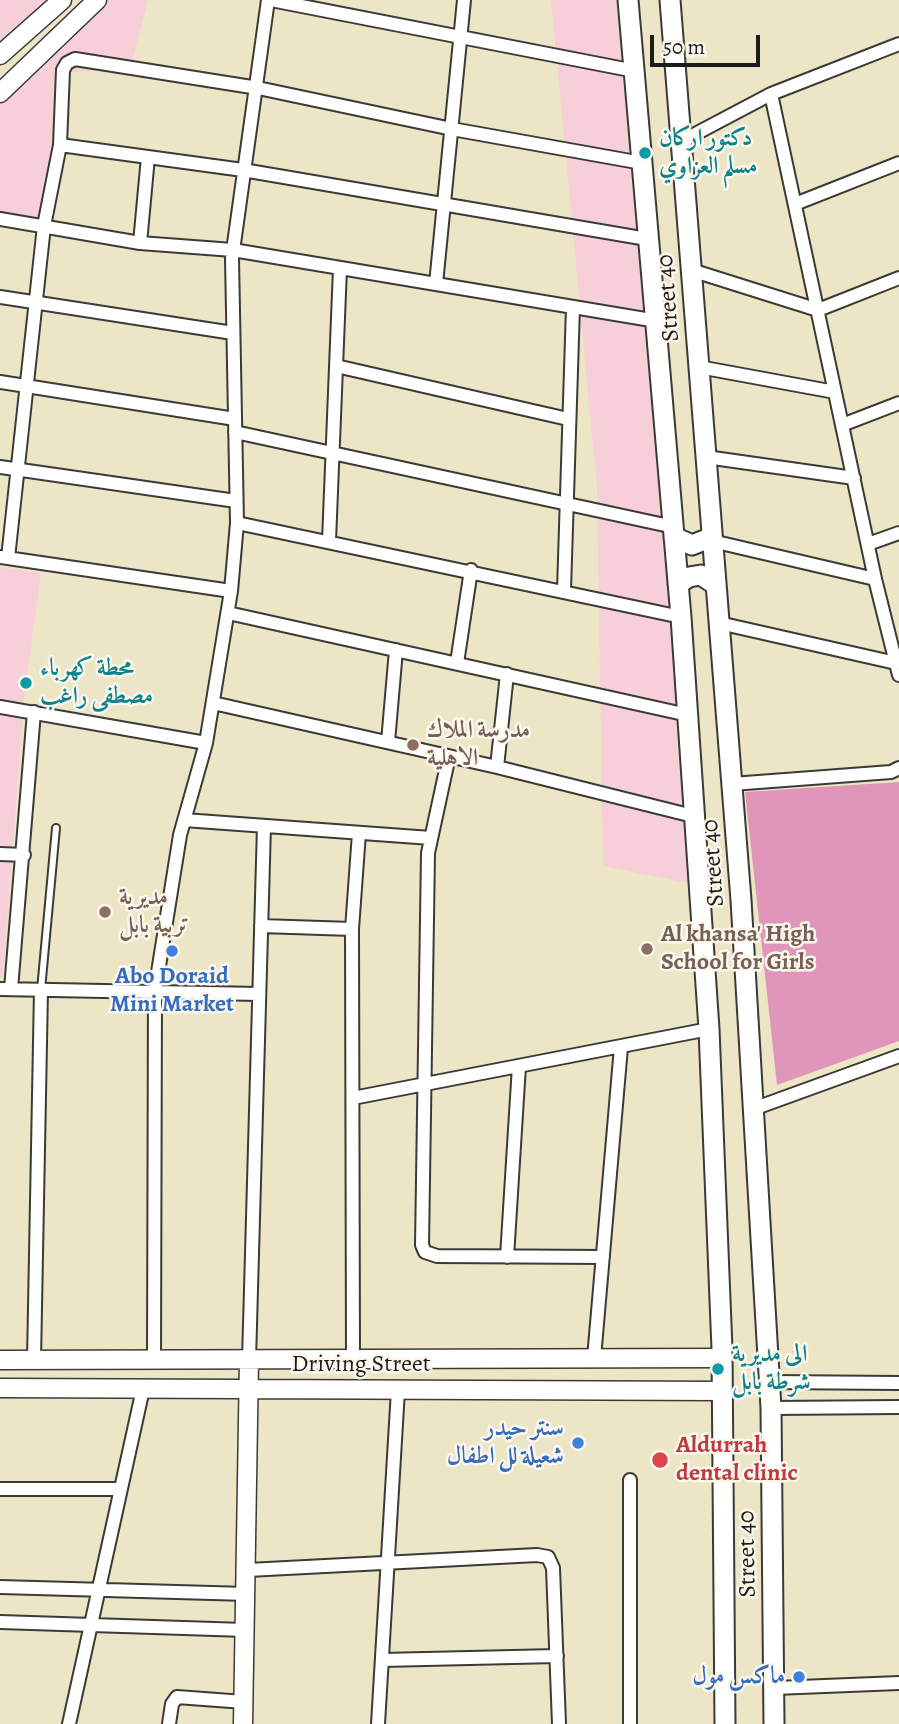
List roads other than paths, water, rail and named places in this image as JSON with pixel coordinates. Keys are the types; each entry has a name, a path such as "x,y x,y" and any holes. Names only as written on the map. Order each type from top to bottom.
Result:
{"main road":[{"name":"Street 40","path":"628,0 681,617 709,1029 722,1358 724,1724"},
{"name":"Street 40","path":"675,2 691,270 732,784 754,1109 771,1408 774,1724"},
{"path":"674,532 692,545 712,539"},
{"path":"678,584 690,577 701,575 716,585"}],"street":[{"path":"0,55 62,0"},
{"path":"0,93 97,0"},
{"path":"154,1360 155,991 184,820 206,743 232,590 237,523 233,250 270,0 635,71"},
{"path":"436,284 464,0"},
{"path":"54,43 67,63"},
{"path":"682,141 771,94 899,44"},
{"path":"232,590 4,557 18,470 44,226 60,145 63,70 67,63 75,59 258,88 452,129 642,163"},
{"path":"719,623 897,669 875,579 771,94"},
{"path":"60,145 243,170 648,239"},
{"path":"140,243 148,157"},
{"path":"795,204 899,163"},
{"path":"0,219 140,243 233,250 657,321"},
{"path":"328,541 341,268"},
{"path":"691,270 818,310 899,278"},
{"path":"0,297 233,333"},
{"path":"564,590 573,307"},
{"path":"335,366 568,419"},
{"path":"699,367 835,392"},
{"path":"0,382 235,426 332,453 674,532"},
{"path":"842,425 899,403"},
{"path":"706,457 854,478"},
{"path":"0,467 236,501"},
{"path":"237,523 471,570 681,617"},
{"path":"868,544 899,533"},
{"path":"712,539 875,579"},
{"path":"457,663 471,570"},
{"path":"228,613 688,715"},
{"path":"388,742 396,650"},
{"path":"498,767 507,674"},
{"path":"213,703 498,767 693,816"},
{"path":"0,707 206,743"},
{"path":"34,712 24,855 5,989 259,994"},
{"path":"449,756 428,853 421,1239 425,1252 437,1256 603,1257"},
{"path":"732,784 891,772 899,768"},
{"path":"184,820 432,838"},
{"path":"243,1724 248,1570 249,1360 264,826"},
{"path":"353,1359 352,929 359,833"},
{"path":"0,854 24,855"},
{"path":"261,926 352,929"},
{"path":"34,1360 41,990"},
{"path":"353,1098 709,1029"},
{"path":"594,1358 621,1047"},
{"path":"754,1109 899,1056"},
{"path":"507,1257 519,1066"},
{"name":"Driving Street","path":"0,1360 722,1358"},
{"path":"769,1382 899,1382"},
{"name":"Driving Street","path":"0,1388 722,1391"},
{"path":"68,1724 143,1389"},
{"path":"378,1724 398,1390"},
{"path":"771,1408 899,1407"},
{"path":"630,1480 630,1724"},
{"path":"0,1489 119,1489"},
{"path":"248,1570 537,1555 548,1557 553,1568 559,1724"},
{"path":"0,1587 247,1594"},
{"path":"0,1622 245,1630"},
{"path":"382,1660 557,1656"},
{"path":"775,1688 899,1684"},
{"path":"169,1724 172,1704 177,1697 244,1702"}],"lane":[{"path":"41,990 56,828"}],"place":[{"name":"دكتور اركان مسلم العزاوي","path":"645,153"},
{"name":"محطة كهرباء مصطفى راغب","path":"26,683"},
{"name":"مدرسة الملاك الاهلية","path":"413,745"},
{"name":"مديرية تربية بابل","path":"105,912"},
{"name":"Al khansa' High School for Girls","path":"647,949"},
{"name":"Abo Doraid Mini Market","path":"172,951"},
{"name":"الى مديرية شرطة بابل","path":"718,1369"},
{"name":"سنتر حيدر شعيلة لل اطفال","path":"578,1443"},
{"name":"Aldurrah dental clinic","path":"660,1460"},
{"name":"ماكس مول","path":"799,1677"}]}
